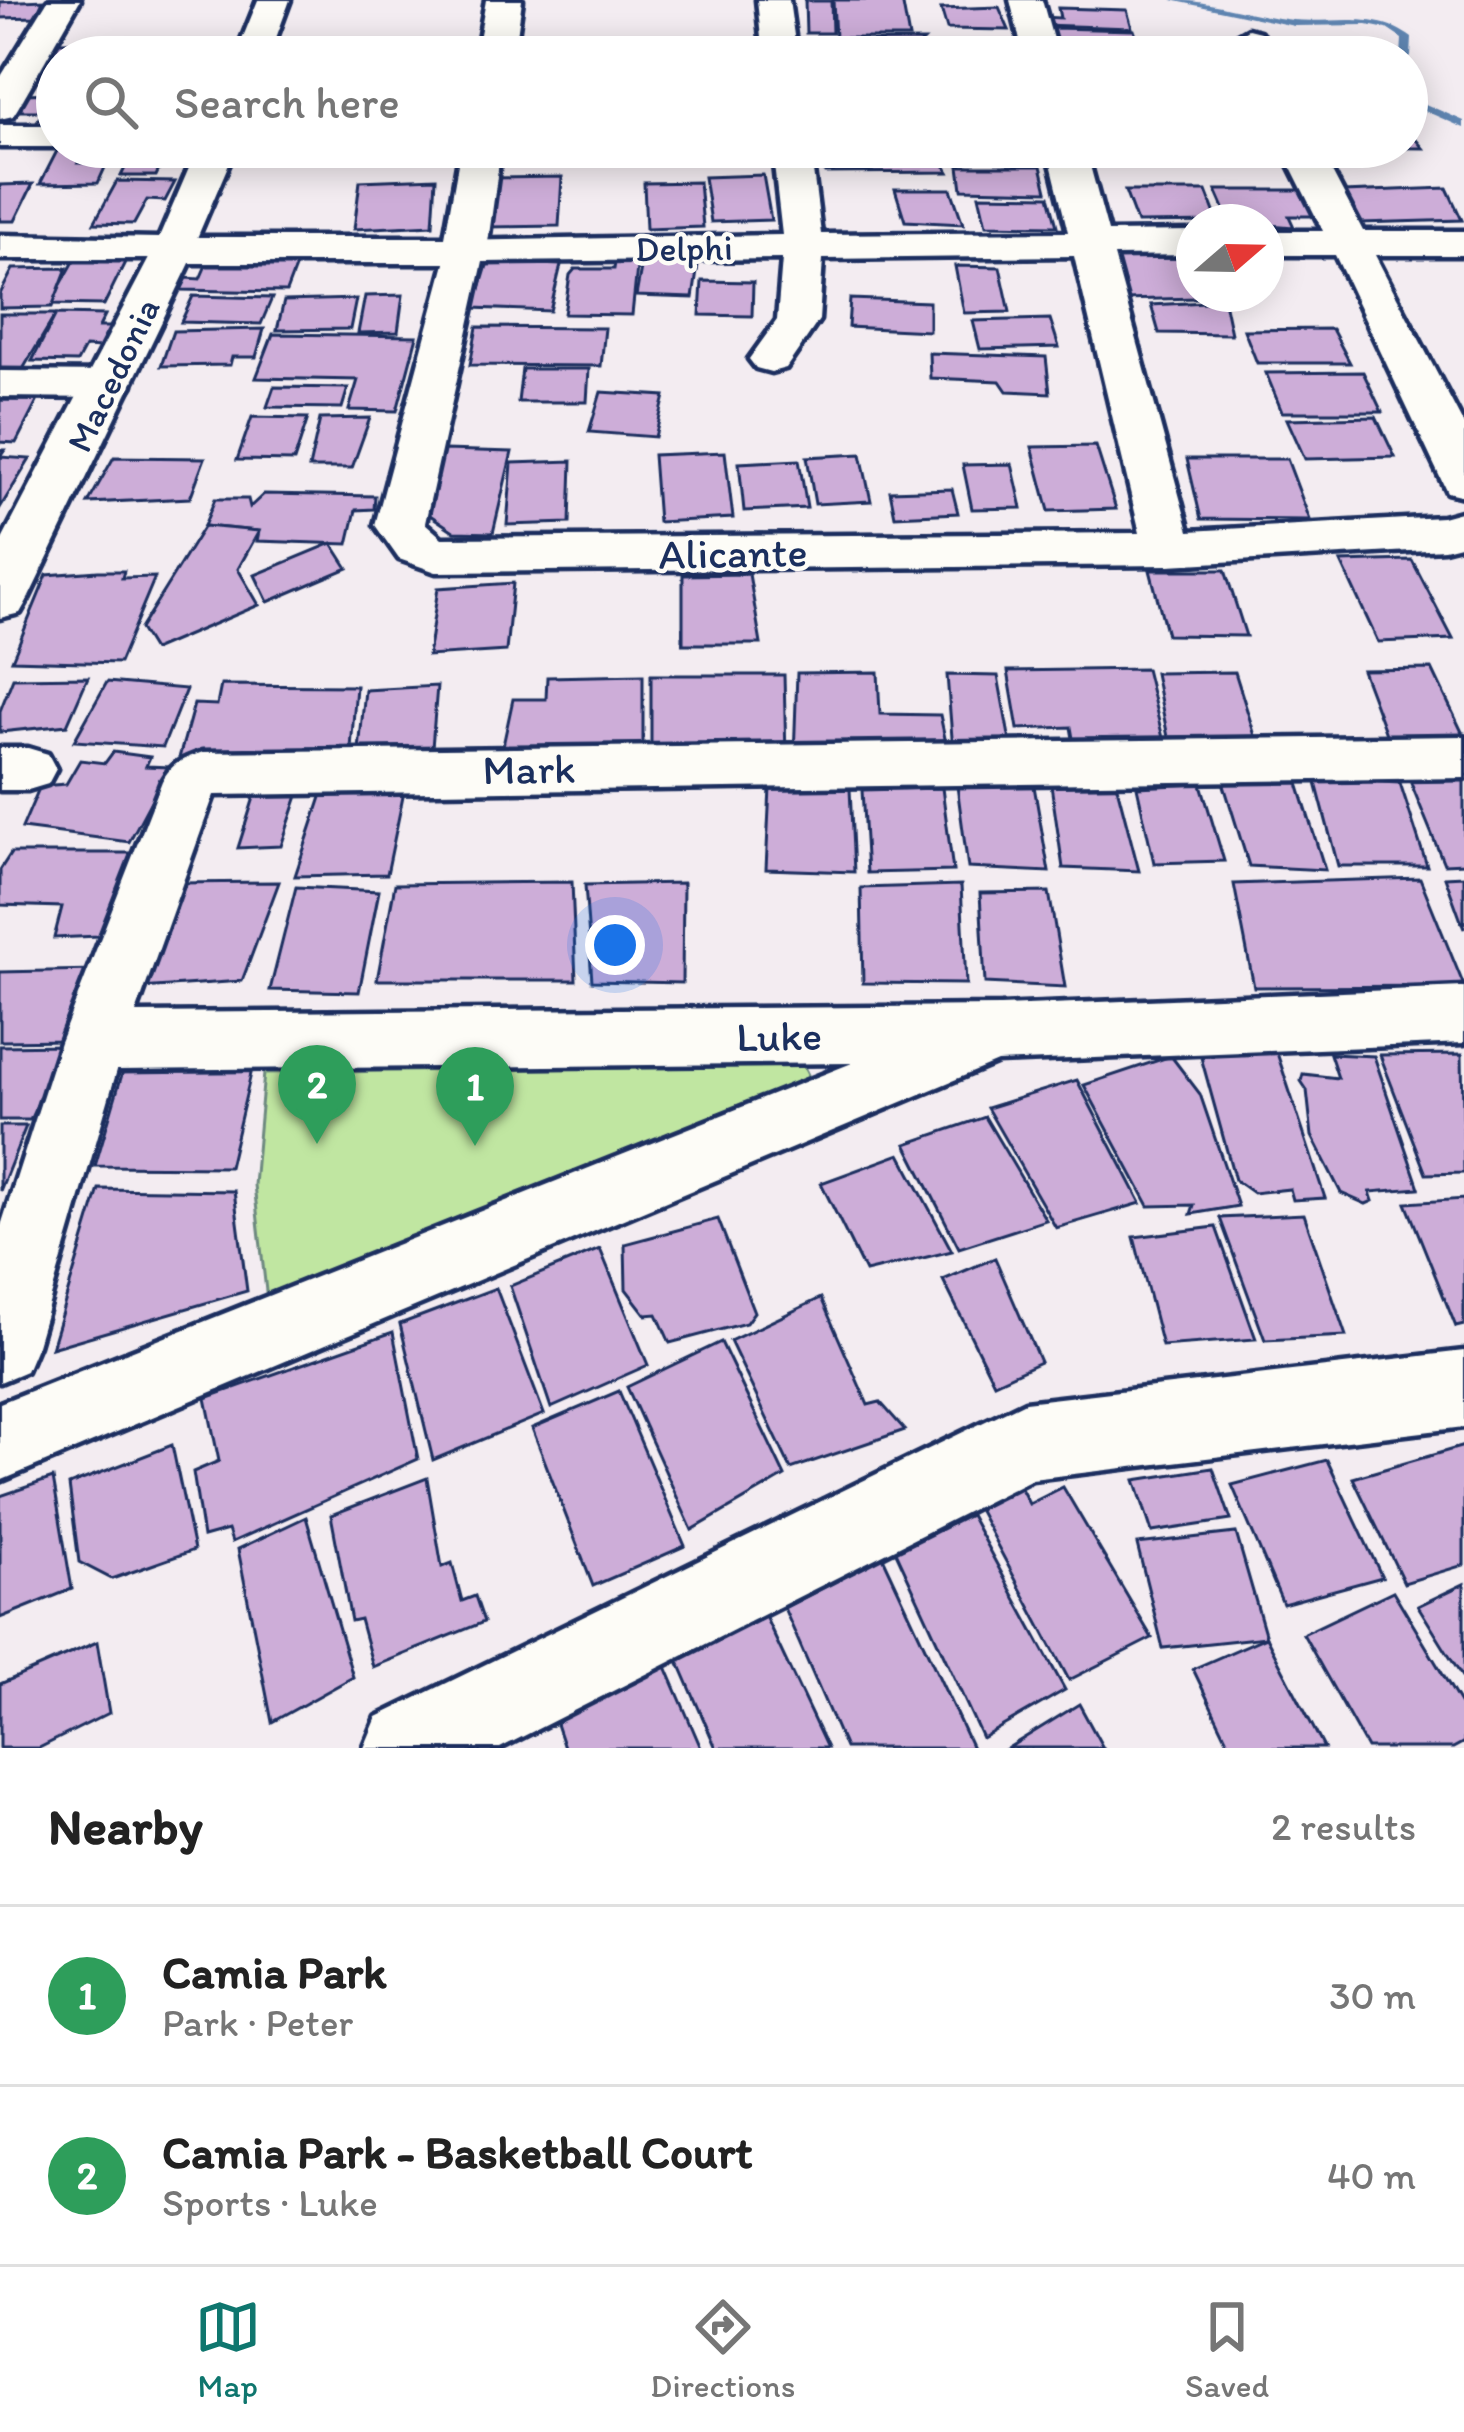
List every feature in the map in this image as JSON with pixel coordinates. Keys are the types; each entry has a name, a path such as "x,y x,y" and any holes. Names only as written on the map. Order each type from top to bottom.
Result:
{"street":[{"path":"43,36 64,0"},
{"path":"260,36 274,0"},
{"path":"498,36 504,0"},
{"path":"773,0 777,36"},
{"path":"1026,0 1035,36"},
{"path":"0,33 45,33"},
{"path":"0,109 36,48"},
{"path":"0,136 36,136"},
{"name":"Macedonia","path":"0,598 14,549 110,385 208,168"},
{"name":"Alicante","path":"478,168 465,250 401,508 405,535 436,555 1169,548 1444,533 1464,527"},
{"path":"771,359 798,320 803,247 794,168"},
{"path":"1072,168 1169,548"},
{"path":"1310,168 1345,243 1451,419 1464,481"},
{"name":"Delphi","path":"174,250 1176,243"},
{"path":"1284,243 1464,243"},
{"path":"0,247 174,250"},
{"path":"0,384 110,385"},
{"name":"Mark","path":"0,1345 93,1042 191,782 202,774 1464,757"},
{"name":"Luke","path":"93,1042 1000,1034 1464,1015"},
{"path":"0,1442 1000,1034"},
{"path":"408,1748 1025,1441 1464,1389"}],"green space":[{"path":"803,1065 813,1085 267,1300 254,1185 264,1073"}],"building":[{"path":"43,0 36,17 0,18 0,2"},
{"path":"833,0 902,0 909,36 835,36"},
{"path":"805,1 831,1 832,33 806,33"},
{"path":"999,7 1009,30 947,29 941,9"},
{"path":"1058,8 1127,10 1132,28 1042,25 1042,17 1060,18"},
{"path":"1053,28 1134,30 1136,36 1054,36"},
{"path":"23,94 36,94 36,111 14,111"},
{"path":"48,168 105,168 98,183 40,184"},
{"path":"125,168 160,168 156,176 121,176"},
{"path":"824,168 947,168 949,172 825,173"},
{"path":"959,168 1041,168 1047,191 962,189"},
{"path":"763,175 771,220 711,222 704,177"},
{"path":"562,177 559,226 486,227 491,178"},
{"path":"436,178 433,225 354,229 360,181"},
{"path":"117,181 175,182 165,201 147,200 134,224 94,223"},
{"path":"699,182 703,227 646,229 644,183"},
{"path":"33,184 15,221 0,221 0,185"},
{"path":"1447,188 1462,220 1360,223 1344,192"},
{"path":"895,189 951,189 963,224 905,221"},
{"path":"1216,190 1309,190 1323,216 1289,216 1294,227 1284,226 1284,204 1222,204"},
{"path":"1125,191 1206,191 1211,204 1176,204 1176,223 1137,223"},
{"path":"979,195 1049,196 1057,226 986,225"},
{"path":"81,249 131,250 104,305 50,304"},
{"path":"210,256 299,258 286,292 181,290 187,278 200,279"},
{"path":"1115,256 1176,258 1176,299 1124,300"},
{"path":"616,257 638,258 632,315 564,314 575,269 614,269"},
{"path":"488,262 561,265 550,311 474,308"},
{"path":"642,263 698,265 693,298 636,296"},
{"path":"955,266 1000,267 1010,312 964,313"},
{"path":"67,268 52,307 0,308 0,294 13,269"},
{"path":"702,281 753,282 752,316 700,315"},
{"path":"403,295 398,332 358,333 365,296"},
{"path":"193,296 272,298 261,324 181,322"},
{"path":"356,299 350,329 277,330 284,301"},
{"path":"850,299 929,302 929,331 848,327"},
{"path":"1176,304 1176,312 1226,312 1231,334 1159,333 1151,305"},
{"path":"0,314 56,314 23,369 0,369"},
{"path":"56,314 105,315 99,327 112,327 101,348 85,347 77,362 32,361"},
{"path":"1050,319 1059,347 980,349 973,321"},
{"path":"477,327 605,328 601,366 470,365"},
{"path":"264,329 256,357 232,357 230,365 161,366 173,331"},
{"path":"1332,329 1350,363 1257,363 1244,330"},
{"path":"273,334 417,336 397,411 349,410 358,380 256,378"},
{"path":"929,353 1046,357 1050,393 1007,391 1000,381 930,378"},
{"path":"522,369 589,369 587,402 518,402"},
{"path":"1363,372 1382,412 1282,412 1266,373"},
{"path":"274,387 348,388 342,408 267,407"},
{"path":"601,392 665,396 655,437 589,432"},
{"path":"0,400 38,400 16,443 0,442"},
{"path":"252,417 308,418 294,461 237,460"},
{"path":"1376,417 1395,457 1305,459 1287,419"},
{"path":"370,418 352,468 309,468 320,419"},
{"path":"1096,446 1116,509 1049,511 1032,447"},
{"path":"444,450 512,452 493,533 455,532 427,513"},
{"path":"725,452 733,518 658,522 653,455"},
{"path":"861,454 871,501 815,504 807,457"},
{"path":"0,457 30,459 0,508"},
{"path":"114,457 205,458 190,498 88,503"},
{"path":"1187,459 1287,459 1310,520 1201,519"},
{"path":"799,460 807,508 744,511 739,463"},
{"path":"572,461 570,523 507,525 512,463"},
{"path":"1012,464 1022,508 972,509 963,465"},
{"path":"952,489 958,513 895,516 890,491"},
{"path":"264,494 375,496 374,509 356,510 348,544 257,541 259,531 204,526 215,499 248,499 250,507"},
{"path":"204,526 259,531 238,569 259,605 153,650 140,629"},
{"path":"332,543 348,568 268,602 255,575"},
{"path":"1412,560 1453,639 1378,642 1341,562"},
{"path":"1150,570 1225,570 1246,636 1167,635"},
{"path":"124,571 122,578 155,577 119,663 12,660 47,575"},
{"path":"749,574 761,644 683,644 683,575"},
{"path":"513,583 506,651 428,656 438,588"},
{"path":"1146,669 1165,746 1075,750 1071,727 1018,729 1008,671"},
{"path":"1432,669 1463,734 1439,736 1440,750 1392,750 1362,670"},
{"path":"878,672 880,714 940,715 949,757 794,757 797,673"},
{"path":"1235,672 1256,739 1168,737 1155,673"},
{"path":"643,675 643,756 501,755 513,699 546,699 547,677"},
{"path":"651,675 784,675 786,757 651,758"},
{"path":"947,675 998,676 1011,747 953,750"},
{"path":"88,677 67,725 0,732 0,711 13,678"},
{"path":"107,682 186,689 163,747 74,741"},
{"path":"221,685 356,686 350,761 179,758 194,704 217,705"},
{"path":"437,686 431,760 358,760 365,690"},
{"path":"113,752 150,757 146,766 169,767 129,842 22,828 40,786 66,784 80,760 105,763"},
{"path":"1408,776 1464,776 1464,863 1444,864"},
{"path":"1296,777 1325,870 1249,866 1222,779"},
{"path":"1315,779 1400,783 1427,866 1338,866"},
{"path":"326,782 406,782 387,874 295,876"},
{"path":"1116,783 1139,871 1063,868 1051,785"},
{"path":"1201,784 1224,861 1154,863 1137,787"},
{"path":"957,786 1034,786 1049,872 968,868"},
{"path":"301,787 281,846 238,848 257,788"},
{"path":"770,788 850,789 854,872 766,869"},
{"path":"942,788 953,871 867,873 862,790"},
{"path":"11,853 137,853 99,936 54,938 62,907 0,905 0,870"},
{"path":"1464,876 1464,929 1445,877"},
{"path":"1420,878 1464,986 1254,987 1234,884"},
{"path":"279,882 242,981 140,988 177,883"},
{"path":"572,882 576,980 377,980 395,884"},
{"path":"683,883 682,983 592,981 585,885"},
{"path":"961,885 966,984 863,983 861,888"},
{"path":"296,887 379,891 359,992 270,990"},
{"path":"1049,892 1065,987 985,983 980,893"},
{"path":"96,970 67,1040 0,1041 0,972"},
{"path":"64,1045 30,1120 0,1120 0,1046"},
{"path":"1199,1050 1277,1053 1325,1198 1293,1200 1290,1189 1253,1193 1235,1180"},
{"path":"1330,1054 1374,1056 1419,1188 1370,1192 1373,1201 1366,1204 1341,1193 1312,1136 1307,1090 1301,1081 1303,1074 1338,1078"},
{"path":"1462,1054 1464,1173 1426,1174 1380,1055"},
{"path":"1171,1056 1200,1094 1238,1206 1191,1214 1194,1205 1149,1206 1084,1085"},
{"path":"125,1064 253,1065 229,1167 95,1166"},
{"path":"1077,1080 1141,1203 1056,1228 987,1108"},
{"path":"985,1117 1046,1220 959,1248 906,1144"},
{"path":"0,1126 26,1126 0,1191"},
{"path":"900,1154 952,1251 865,1272 821,1183"},
{"path":"99,1189 234,1191 247,1291 51,1348"},
{"path":"1464,1199 1464,1325 1456,1327 1406,1203"},
{"path":"1304,1214 1346,1336 1265,1340 1220,1218"},
{"path":"718,1219 754,1312 746,1323 670,1343 657,1314 646,1315 626,1289 625,1244"},
{"path":"1216,1227 1256,1339 1162,1346 1134,1237"},
{"path":"600,1249 648,1365 551,1408 510,1286"},
{"path":"995,1258 1040,1362 994,1383 943,1280"},
{"path":"496,1288 544,1414 433,1460 400,1324"},
{"path":"821,1298 868,1405 880,1402 905,1430 791,1469 730,1341"},
{"path":"393,1332 418,1459 232,1542 228,1530 203,1537 193,1472 219,1461 206,1398"},
{"path":"721,1342 785,1476 692,1530 627,1387"},
{"path":"619,1391 685,1546 593,1586 532,1428"},
{"path":"172,1445 194,1550 112,1579 79,1562 69,1485"},
{"path":"1464,1446 1464,1565 1404,1583 1353,1478"},
{"path":"1327,1460 1382,1577 1283,1604 1232,1485"},
{"path":"1213,1468 1231,1520 1152,1532 1135,1480"},
{"path":"1015,1477 1029,1504 1063,1487 1152,1638 1069,1680 971,1496"},
{"path":"53,1478 72,1589 0,1618 0,1496"},
{"path":"427,1478 442,1567 452,1563 462,1601 475,1596 484,1622 373,1667 360,1619 351,1621 331,1515"},
{"path":"970,1515 1065,1690 982,1738 896,1552"},
{"path":"306,1517 353,1677 272,1722 238,1549"},
{"path":"1236,1533 1266,1637 1163,1648 1137,1544"},
{"path":"883,1557 972,1748 845,1748 784,1608"},
{"path":"1464,1584 1464,1680 1418,1606"},
{"path":"1393,1591 1464,1710 1464,1742 1453,1748 1367,1748 1303,1634"},
{"path":"755,1595 827,1748 716,1748 669,1640"},
{"path":"1266,1637 1324,1748 1231,1748 1193,1669"},
{"path":"97,1642 109,1713 39,1748 0,1748 0,1684"},
{"path":"658,1648 701,1748 564,1748 547,1697"},
{"path":"1079,1704 1103,1748 1008,1748"}],"waterway":[{"path":"1175,0 1294,23 1367,22 1404,36"},
{"path":"1428,109 1464,125"}],"place":[{"name":"Camia Park - Basketball Court","path":"317,1144"},
{"name":"Camia Park","path":"475,1146"}]}
